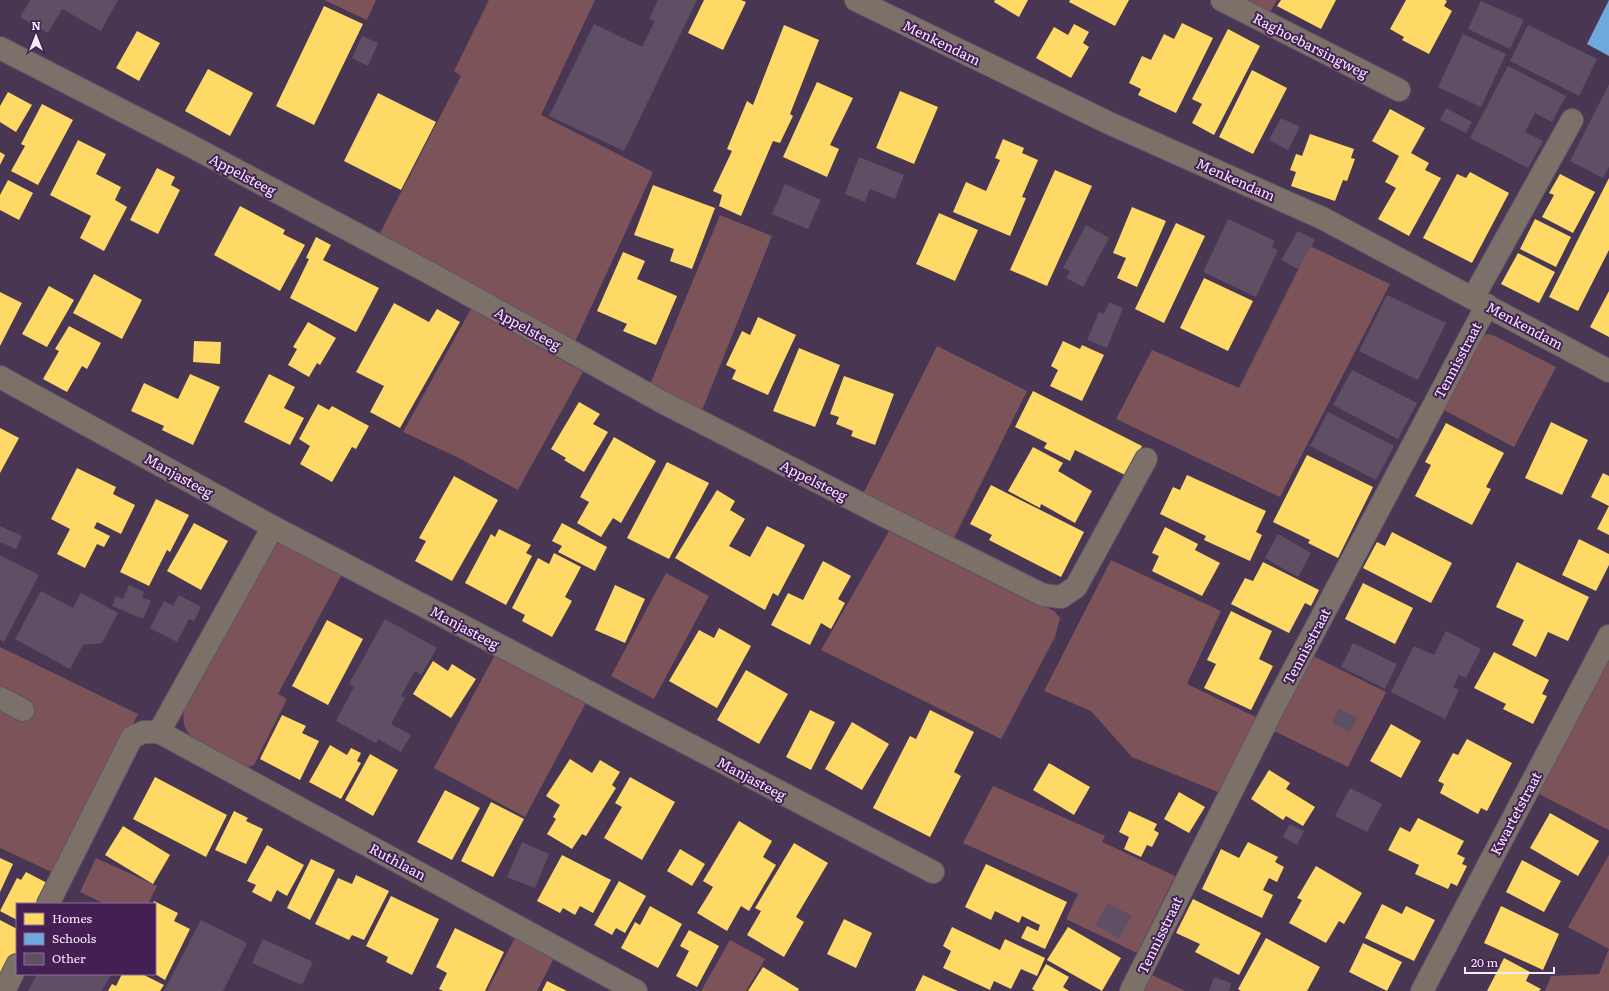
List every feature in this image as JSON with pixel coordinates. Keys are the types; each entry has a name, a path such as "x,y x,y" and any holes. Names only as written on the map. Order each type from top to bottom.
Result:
{"street":[{"name":"Menkendam","path":"856,0 1109,123 1322,218 1609,371"},
{"name":"Raghoebarsingweg","path":"1222,0 1399,90"},
{"name":"Appelsteeg","path":"0,48 187,144 428,272 664,403 1044,595 1061,597 1076,587 1146,460"},
{"name":"Tennisstraat","path":"1131,991 1572,120"},
{"name":"Manjasteeg","path":"0,377 273,527 933,872"},
{"path":"49,903 132,737 144,732 159,732 273,527"},
{"name":"Kwartetstraat","path":"1422,991 1609,636"},
{"path":"0,698 23,710"},
{"name":"Ruthlaan","path":"159,732 636,991"},
{"path":"4,991 16,967"}],"shaded area":[{"path":"324,0 376,0 367,20"},
{"path":"489,0 595,0 541,115 653,172 575,342 379,235 461,76 454,71"},
{"path":"1248,0 1277,0 1270,12"},
{"path":"720,215 772,236 701,413 649,387"},
{"path":"1310,246 1390,284 1280,497 1116,419 1152,350 1239,388"},
{"path":"471,309 583,372 518,490 457,457 403,432"},
{"path":"1487,334 1495,336 1556,367 1514,447 1442,409 1480,337"},
{"path":"937,346 1027,391 952,542 861,498"},
{"path":"889,531 1054,611 1060,618 1055,637 1001,739 821,650"},
{"path":"285,542 342,574 278,694 287,699 254,765 244,768 202,746 189,734 185,727 184,721 185,702 277,544"},
{"path":"1111,560 1221,611 1187,684 1260,719 1223,794 1132,757 1091,711 1044,691"},
{"path":"666,573 709,596 654,699 611,676"},
{"path":"0,647 138,714 95,799 69,880 0,848"},
{"path":"1609,650 1609,830 1535,792"},
{"path":"496,653 587,701 525,817 434,768"},
{"path":"1311,655 1386,692 1348,767 1272,730"},
{"path":"993,786 1105,836 1102,842 1175,876 1137,953 1066,919 1078,894 963,843"},
{"path":"1609,855 1609,949 1568,927"},
{"path":"96,858 157,886 148,903 103,903 80,892"},
{"path":"516,936 555,956 537,991 487,991"},
{"path":"730,940 765,959 746,991 701,991"},
{"path":"1609,949 1609,991 1545,991 1551,976 1599,974"},
{"path":"1152,975 1185,991 1144,991"}],"building: Homes":[{"path":"704,0 741,0 746,2 723,50 688,33"},
{"path":"995,0 1028,0 1019,17 994,2"},
{"path":"1070,0 1129,0 1115,26 1069,2"},
{"path":"1281,0 1336,0 1321,29 1277,6"},
{"path":"1406,0 1445,0 1447,1 1444,6 1452,11 1429,54 1402,40 1404,37 1390,29"},
{"path":"324,6 363,24 314,125 276,106"},
{"path":"1182,23 1213,38 1176,113 1138,95 1141,89 1129,83 1142,56 1151,60 1164,34 1174,39"},
{"path":"1074,24 1089,32 1083,43 1089,47 1071,78 1036,58 1054,27 1068,35"},
{"path":"784,25 819,40 790,114 793,116 780,143 773,141 741,216 719,206 722,195 713,191 732,151 727,149 747,101 753,105"},
{"path":"1228,29 1260,46 1214,135 1192,123 1202,104 1192,99"},
{"path":"137,31 160,43 139,81 116,68"},
{"path":"208,69 253,93 230,136 185,111"},
{"path":"1252,70 1287,88 1253,154 1219,137"},
{"path":"817,82 853,98 830,145 839,149 827,177 783,157"},
{"path":"900,91 938,107 914,164 876,148"},
{"path":"8,92 32,105 16,132 0,122 0,106"},
{"path":"378,93 436,122 401,190 344,161"},
{"path":"42,104 73,120 38,185 11,171 25,146 21,144"},
{"path":"1390,109 1425,128 1411,153 1429,163 1425,170 1441,178 1409,236 1378,219 1396,188 1385,182 1399,156 1372,141"},
{"path":"1310,134 1354,149 1351,158 1355,159 1347,181 1343,180 1335,201 1291,186 1296,172 1290,170 1296,154 1302,156"},
{"path":"1003,139 1024,148 1022,153 1038,160 1022,197 1026,198 1010,236 953,212 966,182 986,191 1000,160 995,158"},
{"path":"78,140 106,154 96,174 121,187 115,200 127,207 104,251 80,238 91,216 50,195"},
{"path":"0,152 5,155 0,165"},
{"path":"157,168 175,177 171,185 180,190 158,234 130,220"},
{"path":"1055,170 1092,186 1047,286 1010,270"},
{"path":"1470,172 1509,193 1472,263 1423,238 1457,174 1466,178"},
{"path":"1560,174 1595,192 1573,233 1542,217 1554,195 1549,193"},
{"path":"1609,178 1609,250 1578,311 1549,297"},
{"path":"8,180 33,193 19,220 0,210 0,195"},
{"path":"653,185 715,208 692,269 670,261 674,249 634,235"},
{"path":"240,206 285,230 283,234 305,245 280,291 214,255"},
{"path":"1132,207 1166,221 1137,287 1117,278 1126,258 1113,253"},
{"path":"939,213 978,230 955,281 916,264"},
{"path":"1535,219 1571,237 1556,267 1520,249"},
{"path":"1176,223 1205,236 1164,323 1135,309"},
{"path":"316,237 331,245 323,260 379,288 356,332 290,298 309,259 306,258"},
{"path":"623,252 645,261 637,279 677,296 656,345 623,331 627,324 597,311"},
{"path":"1518,253 1555,272 1539,303 1501,284"},
{"path":"94,274 142,300 122,339 73,313"},
{"path":"1204,278 1253,301 1228,351 1180,328"},
{"path":"49,286 74,300 47,347 22,334"},
{"path":"1609,291 1609,337 1590,327"},
{"path":"0,292 22,303 0,346"},
{"path":"394,303 429,322 437,309 460,322 400,428 370,412 384,386 356,372"},
{"path":"758,317 796,335 768,395 732,379 736,370 726,365 742,331 750,335"},
{"path":"308,322 336,338 320,365 317,363 309,377 288,365 297,349 293,347"},
{"path":"69,326 101,343 87,369 82,366 67,392 43,379 59,351 55,349"},
{"path":"194,341 221,342 220,364 193,362"},
{"path":"1063,341 1080,349 1082,345 1104,355 1082,401 1050,386 1058,370 1051,366"},
{"path":"799,348 840,365 815,427 773,411"},
{"path":"190,374 220,387 193,445 162,430 164,426 131,411 144,383 178,399"},
{"path":"269,374 295,387 284,408 304,418 290,445 244,422"},
{"path":"844,376 894,394 875,445 851,436 853,431 836,424 839,417 830,414"},
{"path":"1033,391 1142,446 1127,476 1075,450 1070,461 1044,448 1047,443 1015,427"},
{"path":"579,402 600,414 593,424 608,432 584,472 564,460 566,458 551,449"},
{"path":"318,404 329,410 332,406 369,426 356,449 352,447 332,482 300,464 310,446 299,439"},
{"path":"1551,422 1588,440 1562,495 1525,478"},
{"path":"1446,423 1504,453 1486,487 1491,489 1472,525 1415,496 1431,465 1425,462"},
{"path":"0,428 19,438 0,473"},
{"path":"614,437 656,461 621,523 613,518 601,537 577,523 589,502 580,497"},
{"path":"1033,447 1063,463 1058,471 1092,491 1075,523 1041,504 1040,508 1008,491"},
{"path":"1307,455 1373,487 1338,558 1308,543 1310,540 1273,522"},
{"path":"667,462 709,483 669,559 627,538"},
{"path":"77,468 116,487 113,494 135,505 121,534 97,522 94,528 110,536 104,547 97,544 85,568 57,554 70,529 51,519"},
{"path":"1603,473 1609,476 1609,506 1591,497"},
{"path":"1187,475 1266,511 1256,532 1262,535 1250,561 1204,540 1206,536 1160,514 1173,487 1180,490"},
{"path":"454,476 498,500 452,581 415,561 426,541 419,538"},
{"path":"991,485 1084,532 1061,577 989,540 992,535 970,524"},
{"path":"717,490 735,501 730,510 745,519 729,546 750,557 767,526 805,545 778,596 773,593 765,610 675,558"},
{"path":"156,499 189,515 170,552 167,550 149,586 120,572"},
{"path":"1609,506 1609,535 1597,529"},
{"path":"194,523 228,541 201,590 167,571"},
{"path":"562,523 607,547 595,571 558,552 562,546 552,541"},
{"path":"1165,527 1198,544 1195,550 1220,563 1202,596 1152,571 1159,556 1152,553"},
{"path":"499,529 531,545 526,553 532,556 506,605 465,583 491,534 495,537"},
{"path":"1392,532 1452,563 1431,603 1363,568 1377,542 1385,546"},
{"path":"1579,539 1609,554 1609,565 1596,591 1562,575"},
{"path":"554,553 581,567 565,597 572,601 552,637 522,621 525,615 512,608 538,558 549,564"},
{"path":"823,561 851,576 838,599 845,603 831,629 821,623 810,645 771,625 788,593 803,600"},
{"path":"1263,562 1319,590 1311,606 1305,603 1289,633 1231,604 1245,578 1253,581"},
{"path":"1517,562 1589,597 1568,641 1548,632 1536,657 1512,645 1524,620 1496,607"},
{"path":"1363,583 1413,608 1395,644 1345,619"},
{"path":"615,585 645,599 625,643 595,630"},
{"path":"1231,611 1272,631 1259,659 1273,666 1251,710 1204,688 1216,664 1207,660"},
{"path":"327,620 363,639 328,705 292,686"},
{"path":"719,628 751,646 717,708 669,681 699,630 714,638"},
{"path":"1494,652 1549,680 1542,694 1547,696 1533,724 1503,709 1506,704 1474,688"},
{"path":"433,661 448,671 452,664 476,679 451,718 413,694"},
{"path":"746,670 788,694 759,744 717,720"},
{"path":"810,710 835,722 811,770 786,757"},
{"path":"930,710 974,732 954,772 961,776 930,837 873,808 910,736 916,739"},
{"path":"282,715 306,726 302,733 319,741 300,780 260,759"},
{"path":"852,722 889,744 862,790 825,769"},
{"path":"1391,724 1421,741 1401,778 1370,761"},
{"path":"1467,739 1512,763 1487,811 1481,808 1478,814 1440,793 1444,784 1438,781 1453,753 1458,755"},
{"path":"330,745 347,755 351,748 361,753 357,761 361,763 341,799 309,782"},
{"path":"370,754 398,770 373,816 345,800"},
{"path":"570,759 592,773 600,760 620,772 612,785 616,788 586,836 582,834 572,849 547,834 556,819 553,817 560,805 546,796"},
{"path":"1049,763 1090,787 1074,815 1033,790"},
{"path":"1269,770 1290,783 1286,789 1315,807 1303,826 1286,816 1283,820 1251,799"},
{"path":"155,777 227,815 206,857 133,819"},
{"path":"630,777 675,802 642,860 604,838 622,807 615,803"},
{"path":"445,790 480,808 452,860 417,842"},
{"path":"1179,792 1205,807 1189,833 1164,819"},
{"path":"491,802 524,819 493,877 461,861"},
{"path":"234,811 248,818 246,821 263,829 246,864 215,850"},
{"path":"1129,811 1157,824 1154,830 1159,833 1152,847 1147,845 1141,857 1124,849 1129,837 1119,832"},
{"path":"1550,813 1599,841 1578,876 1530,848"},
{"path":"1418,818 1464,841 1457,854 1465,858 1462,864 1467,866 1457,886 1451,883 1448,889 1415,874 1419,865 1388,850 1400,827 1410,832"},
{"path":"739,821 772,841 763,857 776,865 749,911 741,906 727,931 697,913 713,887 703,881"},
{"path":"123,826 170,855 153,884 105,855"},
{"path":"1248,842 1278,857 1275,862 1284,867 1277,882 1269,878 1263,890 1273,895 1262,918 1202,889 1221,849 1239,858"},
{"path":"794,843 828,863 796,917 804,922 784,957 747,935 761,911 755,908"},
{"path":"267,845 304,865 287,896 277,890 271,902 252,892 256,885 247,881"},
{"path":"680,849 705,864 692,886 667,871"},
{"path":"562,855 611,880 593,913 580,906 575,915 563,908 560,913 537,901"},
{"path":"0,858 13,864 0,892"},
{"path":"311,859 335,870 310,920 287,908"},
{"path":"1522,860 1561,881 1544,912 1506,892"},
{"path":"986,864 1067,902 1045,949 1021,938 1027,926 1038,931 1040,925 1022,916 1019,923 995,911 991,920 965,907"},
{"path":"1316,866 1362,893 1344,924 1339,921 1326,943 1289,923 1302,900 1297,898"},
{"path":"26,872 49,884 44,903 16,903 16,919 0,911 17,878 21,880"},
{"path":"356,875 389,891 364,940 352,935 349,940 315,924 338,878 352,884"},
{"path":"619,881 646,896 625,933 616,928 612,935 594,925"},
{"path":"391,896 439,919 412,975 386,962 388,957 366,946"},
{"path":"1193,899 1261,933 1239,975 1195,952 1200,944 1176,933"},
{"path":"154,901 178,913 174,921 190,929 165,980 156,975 156,903 153,903"},
{"path":"1382,904 1402,914 1406,906 1435,920 1414,961 1365,938"},
{"path":"650,906 682,924 658,968 621,948 635,922 640,925"},
{"path":"1501,906 1559,934 1543,970 1484,943"},
{"path":"844,919 872,933 856,968 827,954"},
{"path":"0,920 16,928 16,956 3,980 0,978"},
{"path":"952,927 1000,950 1005,939 1045,958 1037,976 1021,969 1011,989 994,981 990,990 943,968 951,951 943,946"},
{"path":"1068,927 1121,958 1102,991 1047,960"},
{"path":"455,928 504,952 485,991 443,991 439,989 447,973 436,967"},
{"path":"689,930 719,946 697,987 676,976 689,951 680,946"},
{"path":"1266,938 1320,967 1307,991 1241,991 1238,989"},
{"path":"1363,943 1402,962 1387,991 1349,972"},
{"path":"1504,958 1530,972 1526,981 1541,989 1539,991 1487,991"},
{"path":"1046,964 1069,977 1063,987 1069,991 1035,991 1032,989"},
{"path":"763,967 799,989 798,991 748,991"},
{"path":"122,975 144,975 164,985 160,991 108,991 112,984 116,986"},
{"path":"923,975 958,991 915,991"},
{"path":"547,981 567,991 542,991"}],"building: Schools":[{"path":"1609,0 1609,56 1587,44"}],"building: Other":[{"path":"30,0 118,0 101,31 62,9 48,33 20,17"},
{"path":"658,0 697,0 624,151 549,116 594,24 642,47 655,21 649,19"},
{"path":"1481,1 1524,20 1510,49 1468,29"},
{"path":"1528,25 1597,59 1579,96 1510,61"},
{"path":"1463,34 1506,54 1481,107 1438,87"},
{"path":"362,36 378,43 368,66 352,58"},
{"path":"1508,66 1566,96 1552,122 1535,113 1525,132 1543,141 1528,168 1470,138"},
{"path":"1609,84 1609,167 1603,178 1570,161"},
{"path":"1446,108 1472,122 1466,133 1440,120"},
{"path":"1281,118 1300,127 1288,150 1269,140"},
{"path":"859,157 904,175 895,199 870,189 865,202 845,194"},
{"path":"785,184 821,200 808,229 772,214"},
{"path":"1228,219 1275,241 1272,247 1278,250 1256,297 1203,272"},
{"path":"1086,225 1109,238 1083,287 1066,278 1070,271 1063,268"},
{"path":"1298,231 1315,240 1298,269 1281,260"},
{"path":"1387,295 1446,323 1418,380 1359,351"},
{"path":"1109,302 1123,308 1107,348 1087,340 1099,312 1104,314"},
{"path":"1352,370 1417,403 1398,439 1333,405"},
{"path":"1328,412 1394,446 1376,480 1310,446"},
{"path":"0,526 22,536 16,549 0,542"},
{"path":"1278,534 1311,553 1298,577 1265,558"},
{"path":"0,555 39,575 4,642 0,640"},
{"path":"129,585 144,592 142,597 151,601 143,619 112,606 116,596 123,599"},
{"path":"41,591 73,608 81,593 118,613 102,643 83,645 70,669 15,639"},
{"path":"179,595 201,607 194,621 189,619 177,642 150,628 164,601 173,606"},
{"path":"385,619 437,648 421,675 415,671 401,696 405,698 391,724 411,735 401,752 378,739 376,743 336,721 354,687 349,684"},
{"path":"1446,631 1481,649 1466,678 1459,675 1453,687 1459,690 1445,719 1391,692 1414,646 1434,655"},
{"path":"1353,643 1397,664 1385,689 1341,667"},
{"path":"1339,708 1358,718 1350,732 1332,723"},
{"path":"1350,788 1382,804 1367,832 1335,816"},
{"path":"1290,824 1304,831 1297,845 1283,837"},
{"path":"522,842 549,854 535,888 507,877"},
{"path":"1108,903 1132,916 1119,938 1095,925"},
{"path":"201,920 247,943 223,991 164,991"},
{"path":"263,939 313,962 302,985 252,963"},
{"path":"36,975 110,975 102,991 28,991"},
{"path":"1214,977 1231,983 1229,991 1209,991"}]}
